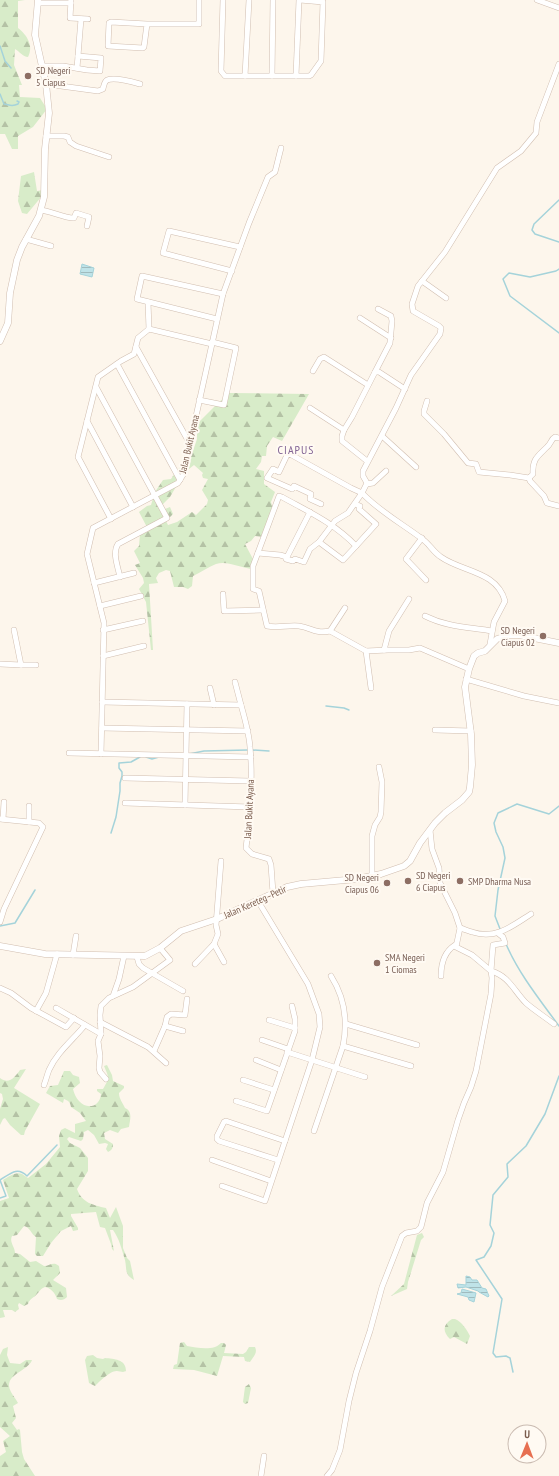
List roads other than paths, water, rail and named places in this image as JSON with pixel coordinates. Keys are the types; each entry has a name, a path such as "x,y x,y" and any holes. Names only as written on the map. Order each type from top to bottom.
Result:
{"street":[{"path":"147,24 143,48 108,46 110,22 199,24 199,0"},
{"path":"223,0 221,71 225,76 246,76 272,76 296,76 308,76 311,75 321,61 323,2 300,0 296,76"},
{"path":"246,76 249,0"},
{"path":"272,76 273,0"},
{"path":"537,0 559,8"},
{"path":"0,341 8,323 10,293 20,252 42,210 45,188 46,136 49,113 46,84 35,35 38,1 71,2 70,18 88,19"},
{"path":"77,68 81,19"},
{"path":"42,66 56,65 98,71 100,70 100,58 78,56"},
{"path":"367,484 363,474 367,461 382,436 411,375 440,334 441,328 439,326 413,311 412,302 418,286 446,252 497,168 521,151 536,133 537,122 559,64"},
{"path":"46,84 98,91 103,88 105,82 108,80 130,81 140,84"},
{"path":"46,136 68,137 70,142 76,146 109,157"},
{"name":"Jalan Bukit Ayana","path":"101,754 104,623 87,554 94,528 178,483 183,475 223,294 268,177 275,172 281,148"},
{"path":"42,210 54,212 69,218 74,218 76,213 89,217 87,226"},
{"path":"232,270 163,253 169,231 240,247"},
{"path":"26,239 51,246"},
{"path":"217,319 137,299 142,276 223,294"},
{"path":"422,281 446,298"},
{"path":"148,302 149,329"},
{"path":"367,461 342,441 342,436 389,345 391,338 392,318 378,309"},
{"path":"360,318 391,338"},
{"path":"149,329 236,348 224,405 199,400"},
{"path":"111,519 78,457 98,376 134,354 138,338 149,329"},
{"path":"136,347 190,444"},
{"path":"313,371 320,359 324,357 368,385"},
{"path":"117,364 180,480"},
{"path":"375,372 378,372 405,389"},
{"path":"96,387 167,518 118,544 115,554 120,577"},
{"path":"427,400 424,414 444,434 468,463 476,464 478,472 529,478"},
{"path":"310,408 344,430"},
{"path":"87,421 133,507"},
{"path":"382,436 416,467"},
{"path":"529,478 533,474 532,468 538,454 548,446 552,438 559,438"},
{"path":"321,504 310,499 311,494 305,490 294,486 292,489 267,478 273,469 279,472 288,454 362,493 380,509 422,538 437,554 444,559 455,565 485,576 494,584 505,601 494,622 490,644"},
{"path":"367,484 373,483 386,471"},
{"path":"529,478 547,502 559,506"},
{"path":"258,553 280,555 287,557 286,559 293,561 295,559 304,562 309,550 319,542 332,525 347,514 367,484"},
{"path":"356,546 332,525 279,496 253,566 253,589 259,591 267,626 299,626 315,632 330,631 366,652 420,648 469,669"},
{"path":"319,542 344,560 376,524 359,509 360,506 355,504"},
{"path":"287,557 310,512"},
{"path":"422,538 406,559 426,580"},
{"path":"94,583 134,573"},
{"path":"223,594 224,611 263,610"},
{"path":"100,606 140,596"},
{"path":"384,650 389,631 409,598"},
{"path":"330,631 345,608"},
{"path":"425,616 453,626 492,631"},
{"path":"103,630 143,621"},
{"path":"14,630 21,665"},
{"name":"Jalan Kereteg–Petir","path":"0,946 38,953 138,957 146,956 160,948 181,931 217,919 294,885 356,879 372,876 407,864 440,818 462,800 469,792 472,779 471,731 465,693 466,679 475,654 485,651 490,644 501,637 513,634 559,643"},
{"path":"103,656 144,646"},
{"path":"366,652 371,688"},
{"path":"0,664 36,665"},
{"path":"466,679 524,696 559,702"},
{"name":"Jalan Bukit Ayana","path":"235,682 248,730 251,757 250,806 246,848 252,854 269,859 272,865 273,893"},
{"path":"210,688 214,705"},
{"path":"102,702 241,705"},
{"path":"185,806 187,704"},
{"path":"102,728 248,730"},
{"path":"435,730 471,731"},
{"path":"69,753 251,757"},
{"path":"372,876 372,836 381,812 382,782 379,767"},
{"path":"125,778 250,782"},
{"path":"0,922 4,909 42,829 41,824 1,819 4,802"},
{"path":"125,803 185,806 250,806"},
{"path":"29,806 29,822"},
{"path":"430,830 432,849 439,868 440,883 456,913 460,928 455,945 450,949 442,962 440,976"},
{"path":"195,964 214,944 218,934 216,925 221,861"},
{"path":"222,1186 265,1201 312,1060 320,1028 319,1014 316,1003 308,984 258,901"},
{"path":"460,928 472,933 488,935 499,934 531,914"},
{"path":"327,1476 332,1470 340,1450 355,1378 370,1332 382,1287 402,1236 406,1233 417,1231 421,1227 427,1203 443,1172 464,1102 473,1083 491,994 493,945 505,943 503,937 499,934"},
{"path":"74,955 76,936"},
{"path":"214,944 224,962"},
{"path":"455,945 491,971 506,978 525,1001 554,1024"},
{"path":"106,1079 98,1068 100,1055 98,1041 101,1034 101,1006 113,996 133,987 170,960 160,948"},
{"path":"36,1010 46,993 57,954"},
{"path":"113,996 119,979 124,956"},
{"path":"138,957 140,966 183,991"},
{"path":"314,1131 346,1033 342,999 331,976"},
{"path":"0,988 11,993 36,1010 66,1027 74,1018"},
{"path":"154,1051 168,1015 184,1015 187,999"},
{"path":"236,1101 267,1111 295,1028 292,1006"},
{"path":"56,1008 101,1034"},
{"path":"269,1020 295,1028"},
{"path":"100,1022 148,1047 166,1063"},
{"path":"346,1024 417,1045"},
{"path":"44,1085 49,1070 66,1045 71,1042 85,1025"},
{"path":"165,1026 182,1031"},
{"path":"262,1040 312,1060 365,1077"},
{"path":"343,1046 411,1066"},
{"path":"256,1060 281,1070"},
{"path":"243,1080 274,1090"},
{"path":"278,1160 219,1140 217,1139 217,1136 224,1122 226,1121 285,1140"},
{"path":"212,1160 271,1181"},
{"path":"261,1476 264,1456"}],"water":[{"path":"82,264 94,268 92,277 80,274"},
{"path":"466,1276 470,1277 472,1280 477,1280 482,1288 486,1289 489,1296 488,1297 478,1291 466,1287 458,1288 457,1284 466,1285"},
{"path":"462,1289 476,1293 474,1302 469,1300 468,1297 457,1294 461,1293"}],"waterway":[{"path":"0,46 5,61 11,68"},
{"path":"0,94 4,104 11,106 18,104 19,102 17,101"},
{"path":"559,200 534,224 532,230 535,234 559,242"},
{"path":"559,269 530,277 509,273 503,279 510,296 559,333"},
{"path":"326,706 349,710"},
{"path":"189,754 204,751 248,750"},
{"path":"252,750 269,751"},
{"path":"111,833 116,817 122,776 119,763 131,762 140,757"},
{"path":"146,757 152,759 159,757"},
{"path":"500,929 495,916 498,890 505,858 503,847 496,832 494,823 498,813 517,804 549,814 559,806"},
{"path":"0,926 15,923 35,890"},
{"path":"506,944 523,976 559,1026"},
{"path":"513,1372 510,1358 506,1356 496,1357 493,1353 502,1299 476,1260 484,1257 491,1246 494,1233 490,1225 493,1195 508,1177 507,1164 526,1146 545,1114 559,1076"},
{"path":"0,1180 10,1173 17,1171 27,1176 57,1145"},
{"path":"0,1180 6,1196 0,1198"}],"place":[{"name":"SD Negeri 5 Ciapus","path":"28,76"},
{"name":"SD Negeri Ciapus 02","path":"543,636"},
{"name":"SD Negeri 6 Ciapus","path":"408,881"},
{"name":"SMP Dharma Nusa","path":"460,881"},
{"name":"SD Negeri Ciapus 06","path":"387,883"},
{"name":"SMA Negeri 1 Ciomas","path":"377,963"}],"district":[{"name":"CIAPUS","path":"296,449"}]}
